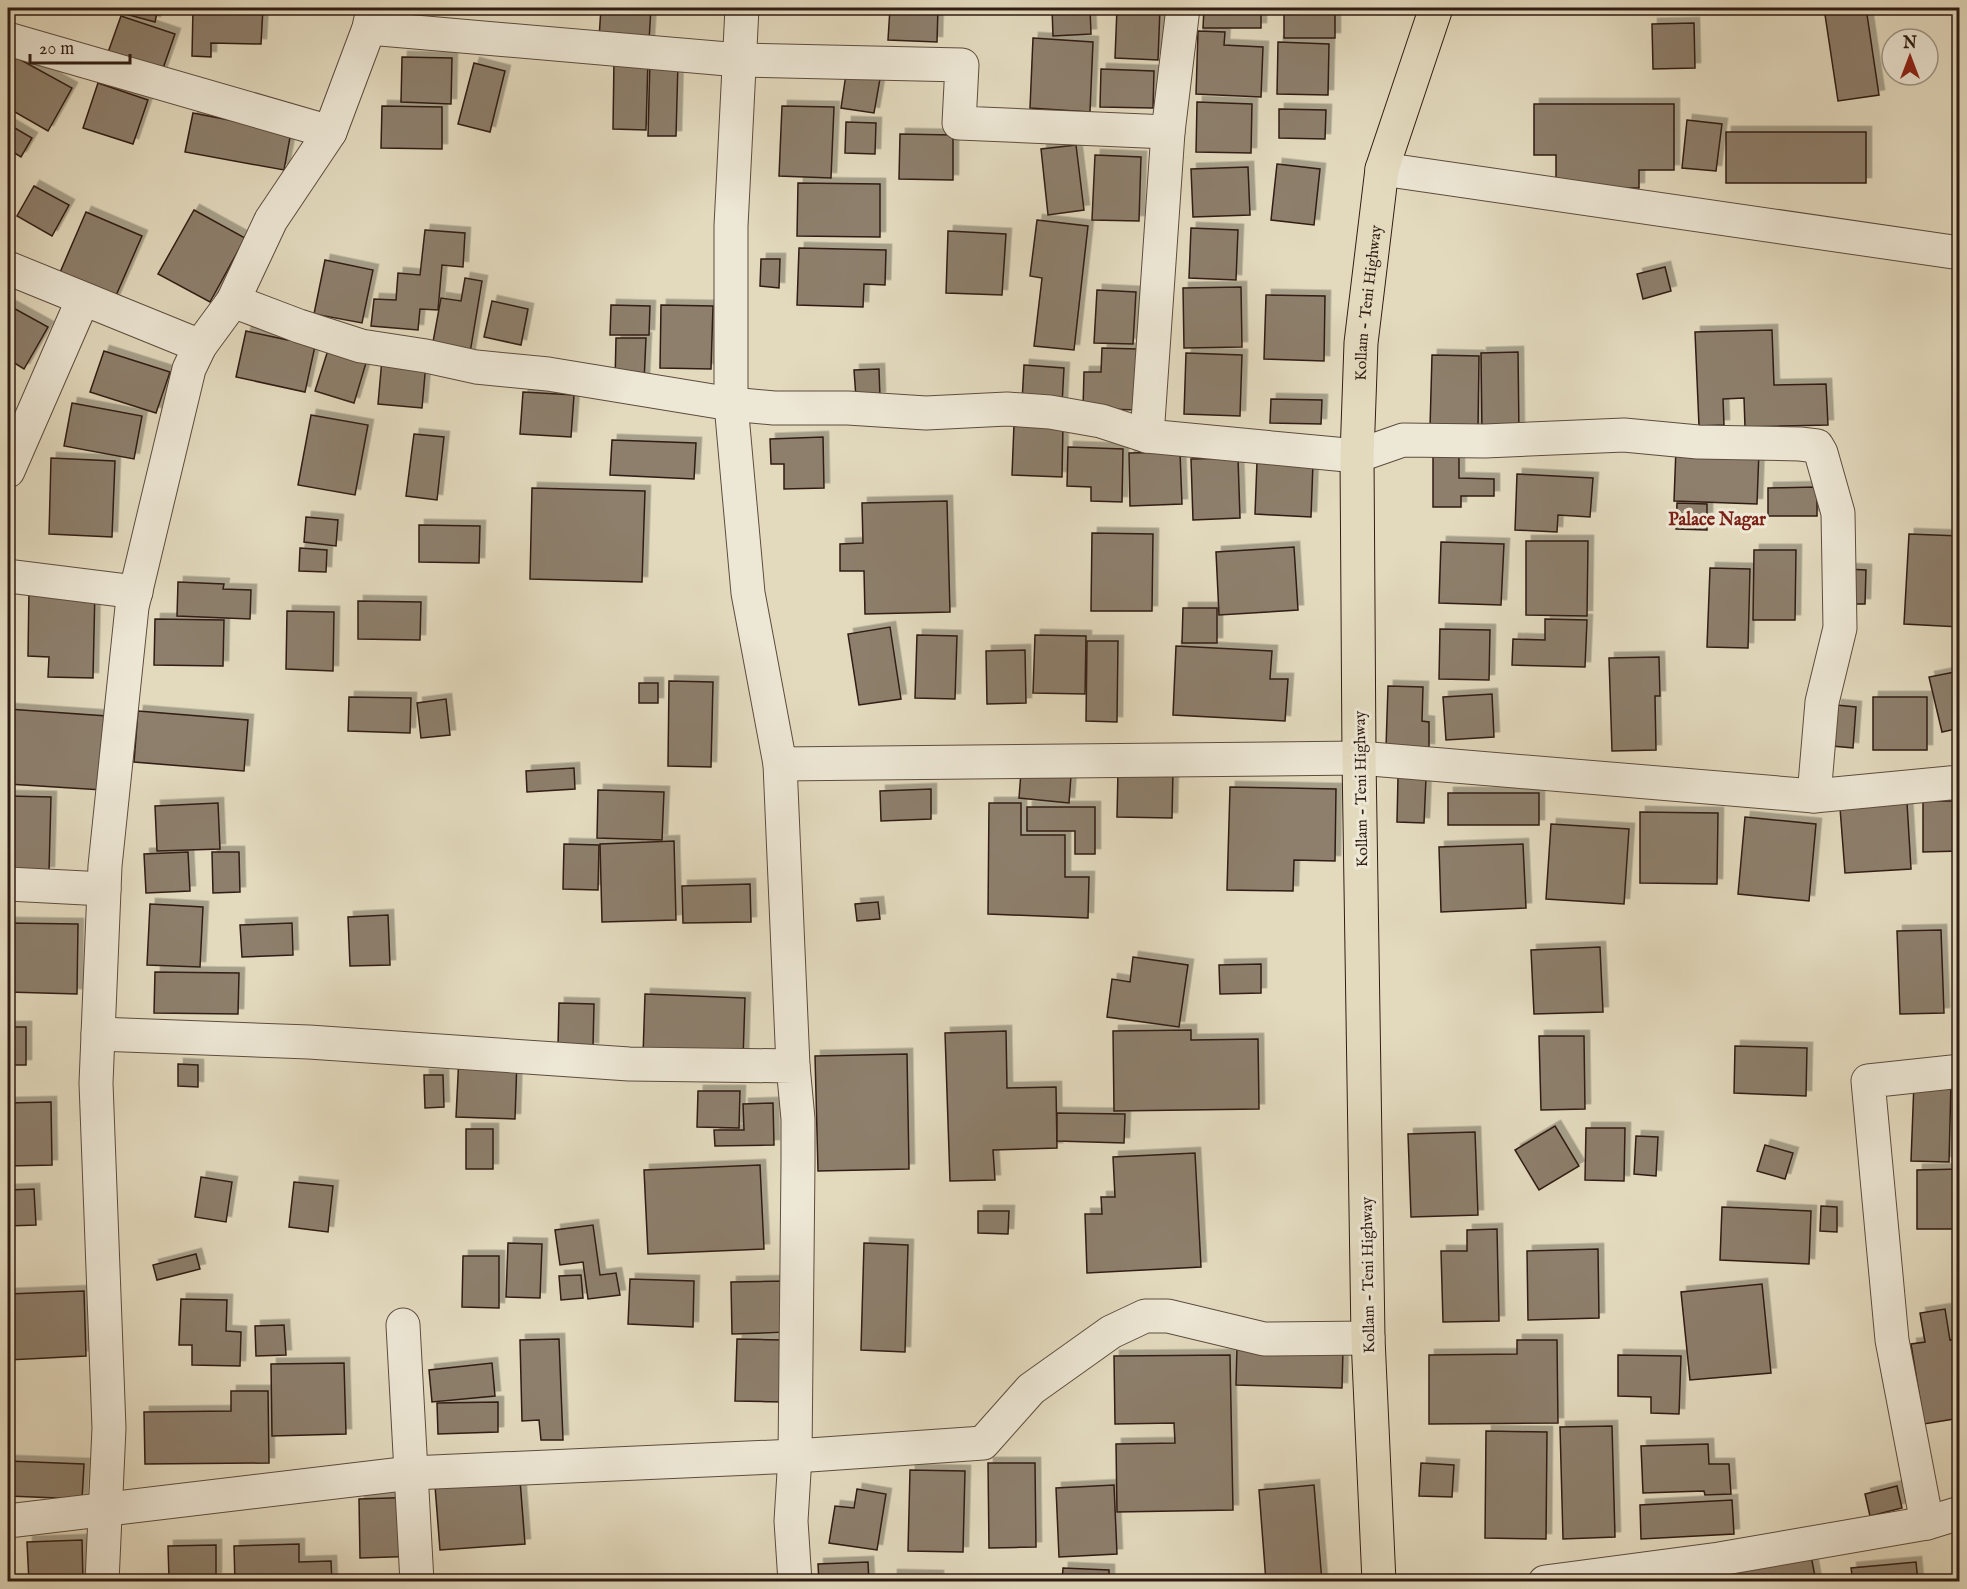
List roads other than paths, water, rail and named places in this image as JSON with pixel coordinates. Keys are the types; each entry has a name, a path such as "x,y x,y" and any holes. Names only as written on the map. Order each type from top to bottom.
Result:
{"main road":[{"name":"Kollam - Teni Highway","path":"1379,1581 1368,1338 1359,758 1357,456 1361,343 1382,169 1436,8"}],"street":[{"path":"742,8 731,226 731,404 748,593 780,764 793,1066 798,1119 795,1456 791,1521 795,1581"},
{"path":"1147,436 1168,132 1183,8"},
{"path":"102,1581 109,1428 96,1083 104,890 132,607 189,369 200,346 233,301 271,220 330,132 371,18 739,60 962,65 959,123 1168,132"},
{"path":"8,39 330,132"},
{"path":"1382,169 1959,253"},
{"path":"8,268 200,346"},
{"path":"8,471 83,299"},
{"path":"233,301 361,346 426,356 476,367 560,375 731,404 774,408 848,408 926,413 1007,409 1050,412 1101,421 1147,436 1357,456 1404,440 1485,441 1624,435 1698,442 1817,446 1838,513 1840,628 1822,702 1814,796"},
{"path":"8,576 136,592"},
{"path":"780,764 1359,758 1814,796 1959,782"},
{"path":"8,884 104,890"},
{"path":"98,1034 309,1042 629,1064 793,1066"},
{"path":"1927,1523 1892,1340 1868,1081 1952,1072"},
{"path":"8,1521 411,1473 795,1456 983,1443 1031,1389 1111,1332 1145,1316 1168,1316 1264,1339 1368,1338"},
{"path":"403,1325 417,1581"},
{"path":"1545,1581 1719,1559 1927,1523 1959,1513"}],"district":[{"name":"Palace Nagar","path":"1717,519"}]}
